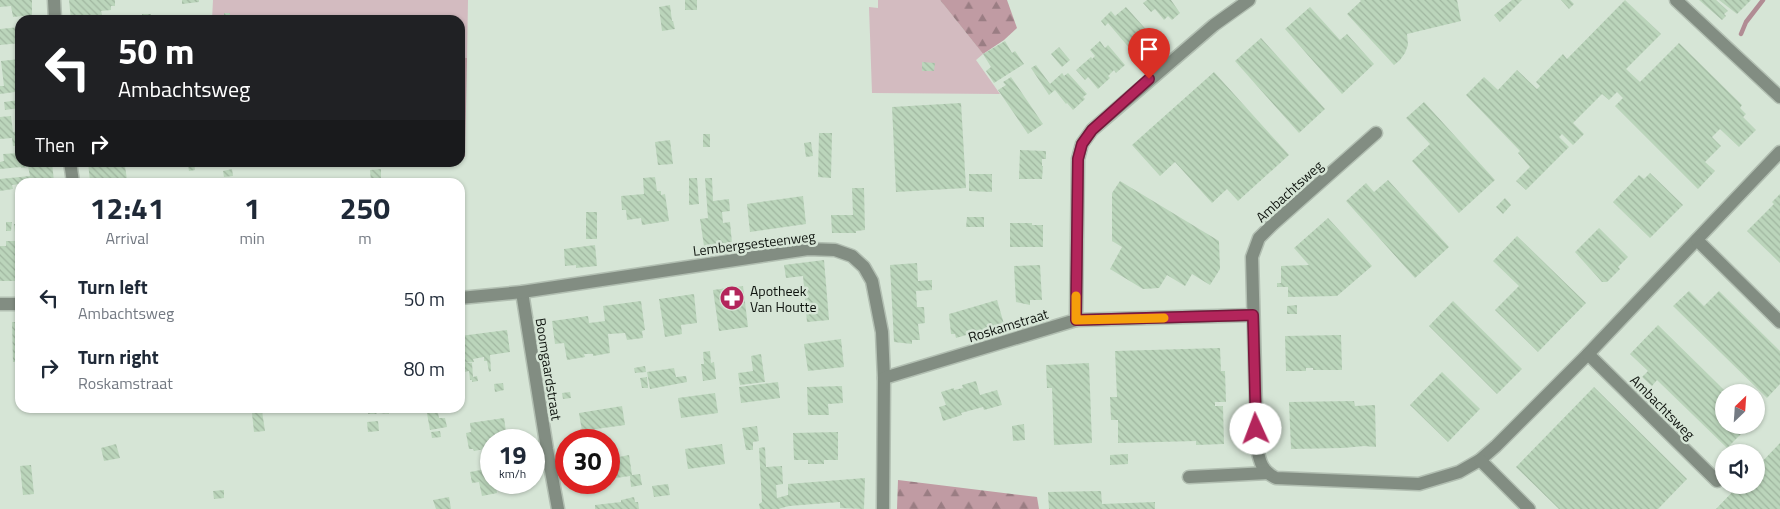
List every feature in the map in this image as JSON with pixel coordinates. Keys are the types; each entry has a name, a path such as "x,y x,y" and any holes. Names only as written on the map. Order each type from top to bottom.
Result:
{"street":[{"path":"54,0 55,15"},
{"path":"1250,0 1214,25 1149,79 1092,130 1082,144 1078,159 1076,320 1253,315"},
{"path":"1676,0 1780,97"},
{"name":"Ambachtsweg","path":"1268,474 1260,462 1257,448 1252,257 1259,238 1272,225 1376,134"},
{"path":"1188,477 1268,474 1276,478 1419,484 1459,472 1480,460 1496,446 1588,354 1780,152"},
{"path":"1697,240 1780,322"},
{"name":"Lembergsesteenweg","path":"465,298 522,292 808,249 835,250 852,256 864,267 872,281 882,332 884,378 883,509"},
{"name":"Boomgaardstraat","path":"522,292 558,509"},
{"path":"0,304 15,304"},
{"name":"Roskamstraat","path":"884,378 1076,320"},
{"name":"Ambachtsweg","path":"1588,354 1715,480"},
{"path":"1480,460 1529,509"}],"shaded area":[{"path":"213,0 468,0 467,58 465,58 465,15 212,15"},
{"path":"878,0 940,0 983,54 976,60 1000,94 872,93 869,7 878,8"}],"green space":[{"path":"940,0 1007,0 1017,28 1004,40 983,54"},
{"path":"465,58 467,58 465,157"},
{"path":"898,480 1037,497 1039,509 897,509"}],"building":[{"path":"0,0 32,0 32,15 15,15 13,17 11,6 0,7"},
{"path":"69,0 115,0 115,6 111,6 111,10 101,11 102,15 70,15"},
{"path":"182,0 199,0 199,2 182,4"},
{"path":"685,0 697,0 697,10 685,10"},
{"path":"1147,0 1171,0 1180,13 1172,20 1168,16 1164,20 1155,9 1151,12 1143,3"},
{"path":"1360,0 1457,0 1461,21 1407,34 1408,45 1405,53 1394,65 1347,14"},
{"path":"1512,0 1522,0 1500,22 1494,15"},
{"path":"1561,0 1570,0 1574,4 1569,9"},
{"path":"1625,0 1661,34 1626,69 1640,82 1679,43 1742,105 1740,108 1746,114 1743,117 1756,130 1739,147 1720,129 1712,137 1721,146 1705,162 1715,171 1698,189 1615,106 1623,98 1617,92 1609,100 1602,94 1573,123 1584,134 1573,145 1562,134 1559,137 1569,147 1526,190 1516,181 1530,167 1518,153 1520,151 1466,95 1484,77 1498,90 1517,70 1537,89 1540,86 1536,82 1563,54 1567,59"},
{"path":"1699,0 1716,0 1728,11 1724,14 1726,16 1722,20"},
{"path":"1719,0 1751,0 1737,14"},
{"path":"670,5 675,29 662,31 659,7"},
{"path":"1126,7 1150,34 1131,50 1108,23 1105,26 1101,21 1111,11 1115,16"},
{"path":"1310,7 1340,40 1347,34 1374,64 1342,94 1285,29"},
{"path":"15,28 15,44 0,45 0,29"},
{"path":"1261,38 1325,109 1299,133 1235,61"},
{"path":"1005,41 1012,53 1015,51 1024,64 994,83 986,71 991,67 983,54"},
{"path":"1100,41 1105,48 1108,45 1125,65 1116,73 1114,70 1108,76 1110,78 1098,89 1088,77 1085,80 1076,70 1091,57 1092,59 1095,56 1090,50"},
{"path":"1059,47 1070,60 1062,67 1051,54"},
{"path":"15,60 15,92 0,94 0,86 4,86 1,61"},
{"path":"922,62 935,63 934,71 922,71"},
{"path":"1036,65 1050,84 1062,73 1064,76 1068,73 1087,94 1083,97 1085,99 1073,110 1055,90 1049,95 1031,68"},
{"path":"1214,72 1289,155 1238,201 1227,189 1212,203 1175,162 1160,176 1132,145"},
{"path":"1011,77 1043,124 1028,134 998,90 1006,85 1003,82"},
{"path":"15,101 15,109 5,110 4,102"},
{"path":"1424,102 1495,180 1459,213 1412,161 1430,144 1406,118"},
{"path":"961,103 966,188 896,192 892,107"},
{"path":"11,116 13,132 15,132 15,146 13,146 12,138 0,139 0,117"},
{"path":"819,133 832,133 831,178 818,177"},
{"path":"703,134 710,134 710,147 703,147"},
{"path":"670,140 673,164 658,165 655,142"},
{"path":"811,142 813,156 806,157 804,143"},
{"path":"1020,150 1046,151 1046,159 1042,159 1042,179 1019,179"},
{"path":"15,153 15,167 21,167 0,169 0,162 4,161 3,154"},
{"path":"28,167 52,167 54,178 15,178 15,185 12,185 13,189 0,191 0,179 30,176"},
{"path":"88,167 125,167 127,178 90,178"},
{"path":"188,167 195,167 195,170 189,171"},
{"path":"232,169 233,176 224,177 223,171"},
{"path":"381,169 381,178 371,178 370,170"},
{"path":"1650,173 1683,205 1650,238 1613,202 1639,175 1644,179"},
{"path":"969,174 992,174 992,192 969,191"},
{"path":"655,177 657,191 661,191 661,195 665,194 669,221 642,225 641,218 627,220 626,210 622,210 621,196 644,194 643,178"},
{"path":"689,178 697,178 699,204 689,205"},
{"path":"705,178 712,178 713,201 729,199 730,211 722,212 723,223 730,222 732,243 704,246 700,219 708,218"},
{"path":"1388,180 1449,247 1415,278 1346,201 1366,183 1374,192"},
{"path":"1120,181 1219,241 1220,269 1210,285 1192,274 1185,286 1167,275 1159,288 1143,289 1110,269 1122,247 1112,241 1112,193"},
{"path":"852,188 864,188 865,230 856,231 856,233 832,233 831,215 853,215"},
{"path":"1780,194 1780,263 1747,231 1774,204 1772,202"},
{"path":"803,196 806,224 750,232 747,204"},
{"path":"1505,198 1511,205 1503,214 1496,207"},
{"path":"586,212 597,212 597,239 586,239"},
{"path":"967,217 984,217 984,227 966,227"},
{"path":"1328,218 1372,266 1337,296 1288,297 1288,287 1277,287 1277,283 1281,283 1281,266 1309,265 1294,248"},
{"path":"6,222 12,222 11,231 6,231"},
{"path":"1010,223 1043,225 1043,247 1010,247"},
{"path":"1599,228 1628,257 1618,267 1620,269 1607,282 1602,282 1575,252"},
{"path":"1517,236 1586,303 1538,352 1495,310 1519,286 1493,261"},
{"path":"6,241 15,241 15,281 0,281 0,246 6,246"},
{"path":"595,245 597,266 576,268 576,265 565,266 564,249"},
{"path":"824,260 829,320 807,322 803,276 786,278 784,265"},
{"path":"917,263 918,281 932,280 932,290 916,291 917,307 924,307 925,323 918,324 920,340 912,340 912,344 894,342 890,265"},
{"path":"1040,265 1042,300 1030,300 1030,305 1016,302 1014,266"},
{"path":"743,286 748,327 719,331 713,290"},
{"path":"1689,291 1704,306 1719,291 1780,351 1780,384 1767,398 1765,396 1765,384 1753,384 1673,306"},
{"path":"694,294 697,323 681,325 682,334 665,337 659,299"},
{"path":"997,300 1004,324 956,338 955,334 951,334 949,314"},
{"path":"641,301 645,330 642,331 643,338 627,340 625,333 608,334 610,353 593,356 593,354 584,354 585,357 567,360 564,343 555,344 552,321 588,316 589,323 605,321 603,306"},
{"path":"1453,301 1522,369 1497,394 1429,326"},
{"path":"1297,305 1297,314 1287,314 1287,306"},
{"path":"12,322 15,322 15,362 13,362"},
{"path":"1658,325 1718,384 1715,384 1715,434 1741,434 1731,444 1723,444 1657,380 1652,386 1642,377 1648,371 1630,354"},
{"path":"507,330 510,352 490,355 491,371 489,372 487,361 484,361 484,357 473,359 474,362 465,363 465,335"},
{"path":"1341,335 1342,370 1313,370 1313,368 1306,368 1306,371 1286,371 1285,336"},
{"path":"841,339 844,367 808,371 804,344"},
{"path":"1220,348 1221,371 1225,371 1226,402 1215,402 1215,406 1223,406 1224,444 1196,445 1196,441 1118,443 1118,420 1111,420 1110,397 1117,397 1115,351"},
{"path":"710,351 711,363 714,362 716,379 703,381 701,364 704,364 703,352"},
{"path":"761,354 765,382 740,385 738,373 753,371 751,356"},
{"path":"465,363 472,363 473,377 477,376 478,381 472,382 470,380 469,371 465,372"},
{"path":"1089,363 1092,443 1054,445 1052,388 1047,388 1046,365"},
{"path":"645,366 646,372 635,373 634,368"},
{"path":"674,368 676,377 686,376 687,382 650,389 647,372"},
{"path":"1442,372 1480,409 1448,442 1410,405"},
{"path":"647,377 648,388 642,388 640,378"},
{"path":"976,381 980,395 997,390 1002,405 984,410 983,407 961,413 962,415 943,421 939,407 946,405 941,392 954,388 954,390 963,388 962,385"},
{"path":"778,382 780,398 741,403 739,387"},
{"path":"503,383 504,390 495,392 494,384"},
{"path":"842,386 843,403 828,404 829,415 808,415 807,387"},
{"path":"1594,387 1687,479 1658,509 1559,509 1516,467"},
{"path":"570,392 571,398 563,399 562,393"},
{"path":"715,393 718,413 681,418 678,398"},
{"path":"1354,401 1355,406 1375,405 1376,447 1291,449 1289,402"},
{"path":"622,406 625,425 582,429 579,413"},
{"path":"252,413 262,413 265,431 254,432"},
{"path":"427,413 438,413 439,418 445,418 447,427 430,430"},
{"path":"504,418 506,429 480,429 480,450 474,451 469,449 466,433 471,432 470,423"},
{"path":"378,421 379,431 368,432 367,422"},
{"path":"1024,424 1025,440 1013,441 1012,426"},
{"path":"757,426 759,441 753,442 753,450 746,450 742,428"},
{"path":"440,431 441,437 432,438 431,432"},
{"path":"838,432 838,460 824,460 824,464 808,464 808,460 794,460 793,433"},
{"path":"1780,443 1780,509 1716,509 1730,494 1765,494 1765,459"},
{"path":"116,444 120,458 104,461 101,448"},
{"path":"722,444 725,464 688,469 685,449"},
{"path":"765,447 766,467 782,466 783,484 776,485 777,498 788,495 788,484 865,478 864,509 840,508 840,502 789,506 778,509 760,509 759,504 762,502 759,448"},
{"path":"1128,454 1128,464 1110,465 1110,455"},
{"path":"629,455 632,475 640,474 642,485 631,487 630,476 620,477 620,457"},
{"path":"31,465 34,494 23,495 20,466"},
{"path":"480,470 480,487 479,482 472,483 470,472"},
{"path":"668,484 670,495 654,497 652,486"},
{"path":"224,490 224,498 214,499 213,491"},
{"path":"1101,491 1102,504 1155,502 1155,509 1049,509 1048,492"},
{"path":"449,497 451,509 436,509 433,500"},
{"path":"634,497 635,502 638,502 639,509 595,509 595,505 621,502 621,500"}],"waterway":[{"path":"1741,34 1746,22 1763,0"}],"slow traffic":[{"path":"1076,296 1076,320 1164,318"}],"place":[{"name":"Apotheek Van Houtte","path":"732,298"}],"route":[{"path":"1149,79 1092,130 1082,144 1078,159 1076,320 1253,315 1256,429"}]}
